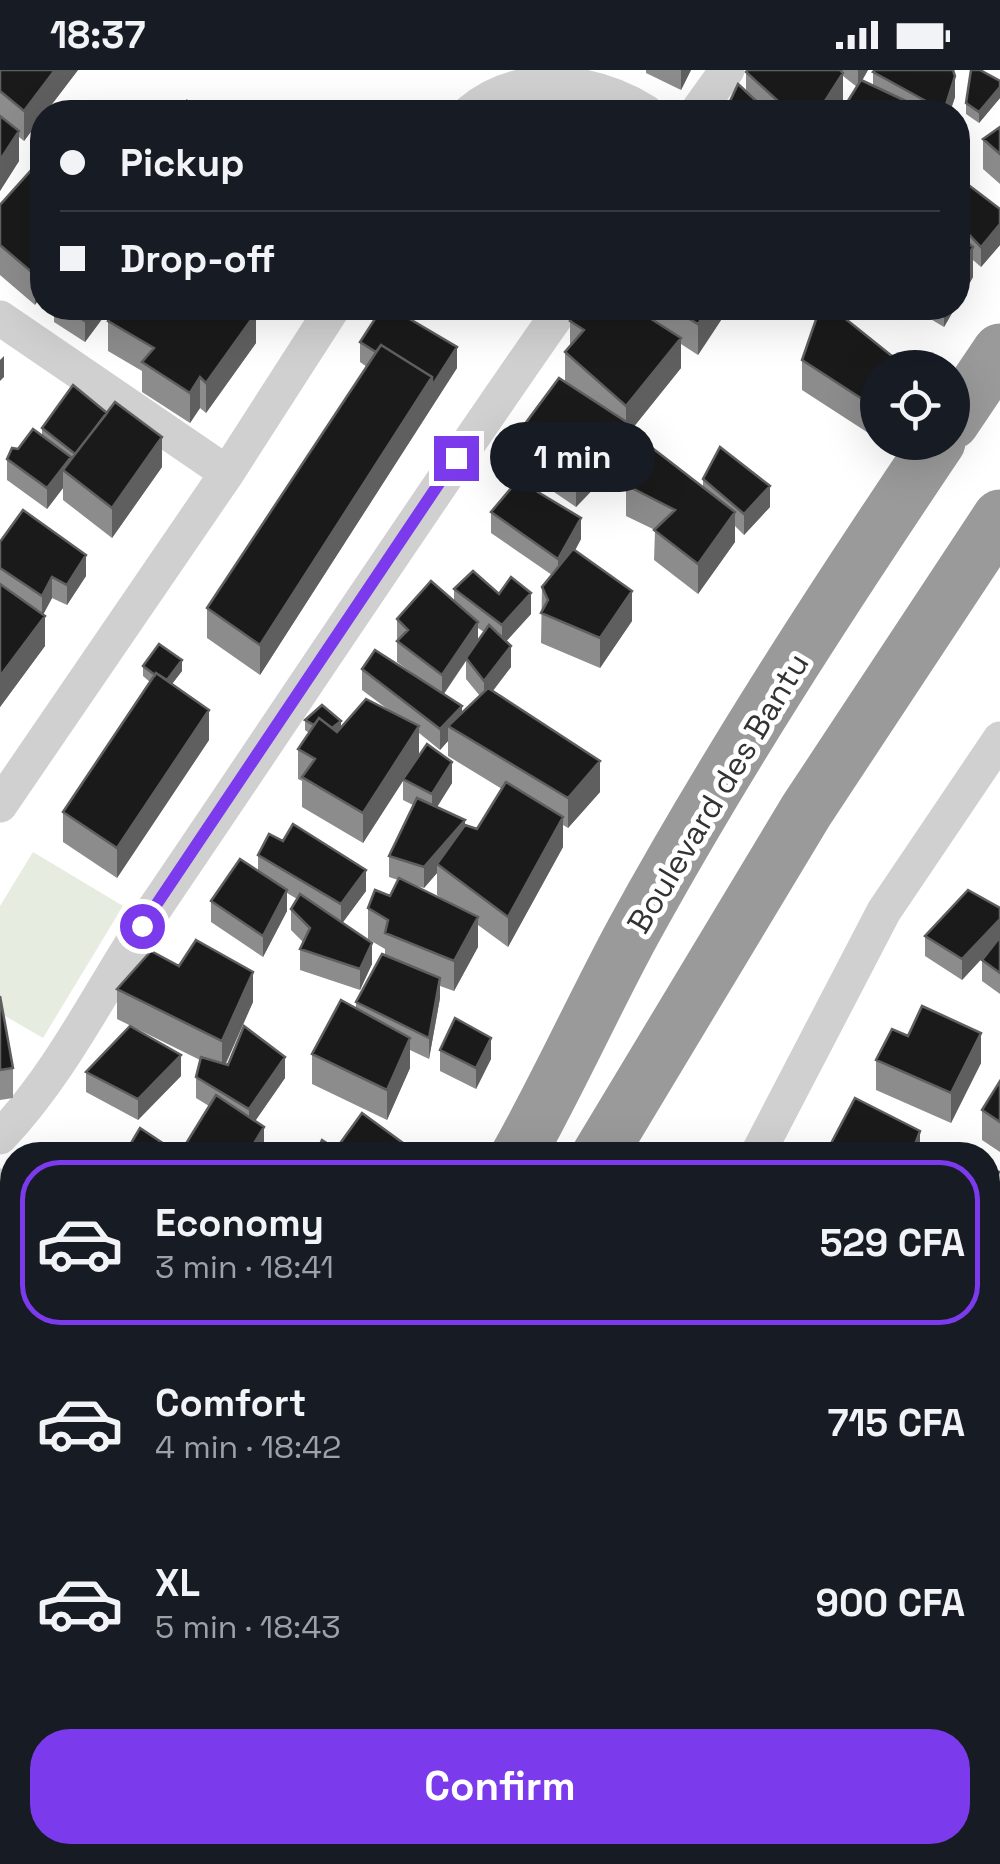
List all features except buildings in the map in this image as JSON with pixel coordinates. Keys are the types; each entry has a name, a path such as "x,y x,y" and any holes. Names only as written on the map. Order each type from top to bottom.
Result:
{"highway":[{"path":"970,395 1000,351"},
{"name":"Boulevard des Bantu","path":"525,1142 562,1078 632,933 739,751 926,460"},
{"path":"607,1142 806,810 1000,517"}],"street":[{"path":"706,100 727,70"},
{"path":"489,100 512,86 547,78 581,82 626,100"},
{"path":"0,318 227,473"},
{"path":"0,805 227,473 326,320"},
{"path":"0,1137 18,1118 62,1054 120,958 554,320"},
{"path":"764,1142 884,911 1000,739"}],"shaded area":[{"path":"33,852 123,906 43,1038 0,1013 0,906"}],"route":[{"path":"142,926 456,458"}]}
